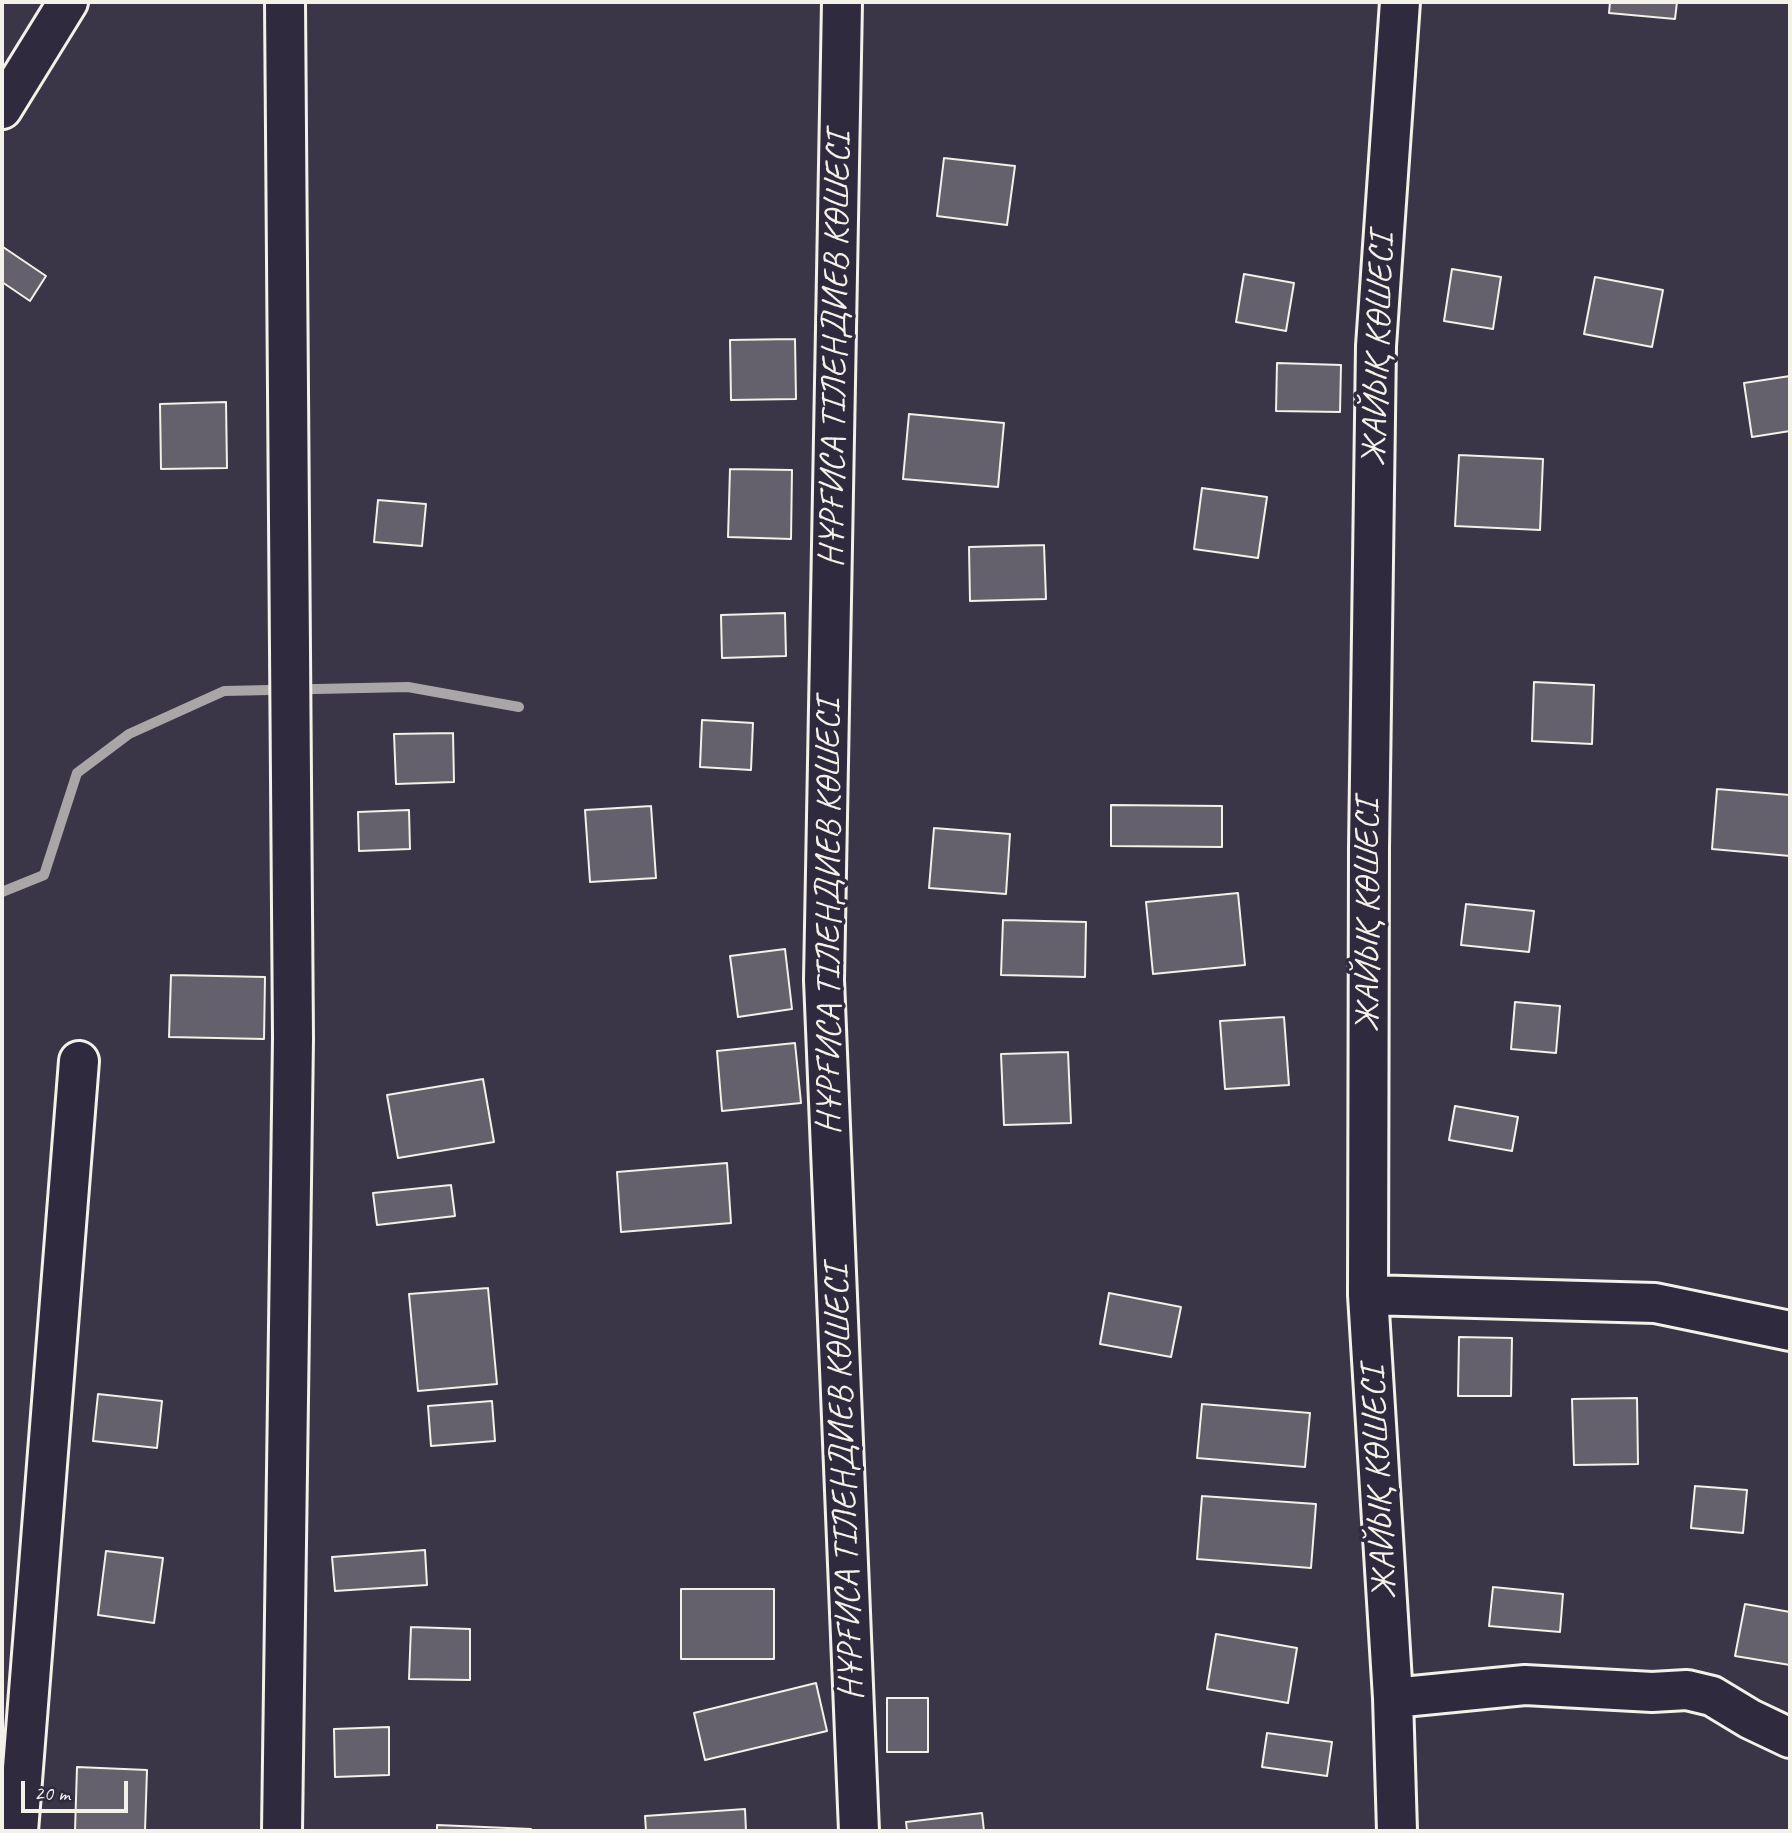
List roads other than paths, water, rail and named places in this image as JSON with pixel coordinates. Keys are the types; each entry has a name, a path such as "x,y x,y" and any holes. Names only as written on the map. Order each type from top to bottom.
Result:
{"street":[{"path":"2,109 68,2"},
{"path":"282,1831 293,1038 285,2"},
{"name":"НҰРҒИСА ТІЛЕНДИЕВ КӨШЕСІ","path":"842,2 824,980 859,1831"},
{"name":"ЖАЙЫҚ КӨШЕСІ","path":"1397,1831 1393,1698 1368,1295 1369,862 1376,346 1400,2"},
{"path":"18,1831 79,1061"},
{"path":"1368,1295 1655,1303 1790,1331"},
{"path":"1393,1698 1525,1685 1652,1692 1687,1690 1712,1696 1726,1706 1790,1738"}],"waterway":[{"path":"2,892 44,875 77,773 129,734 224,691 408,687 519,707"}]}
